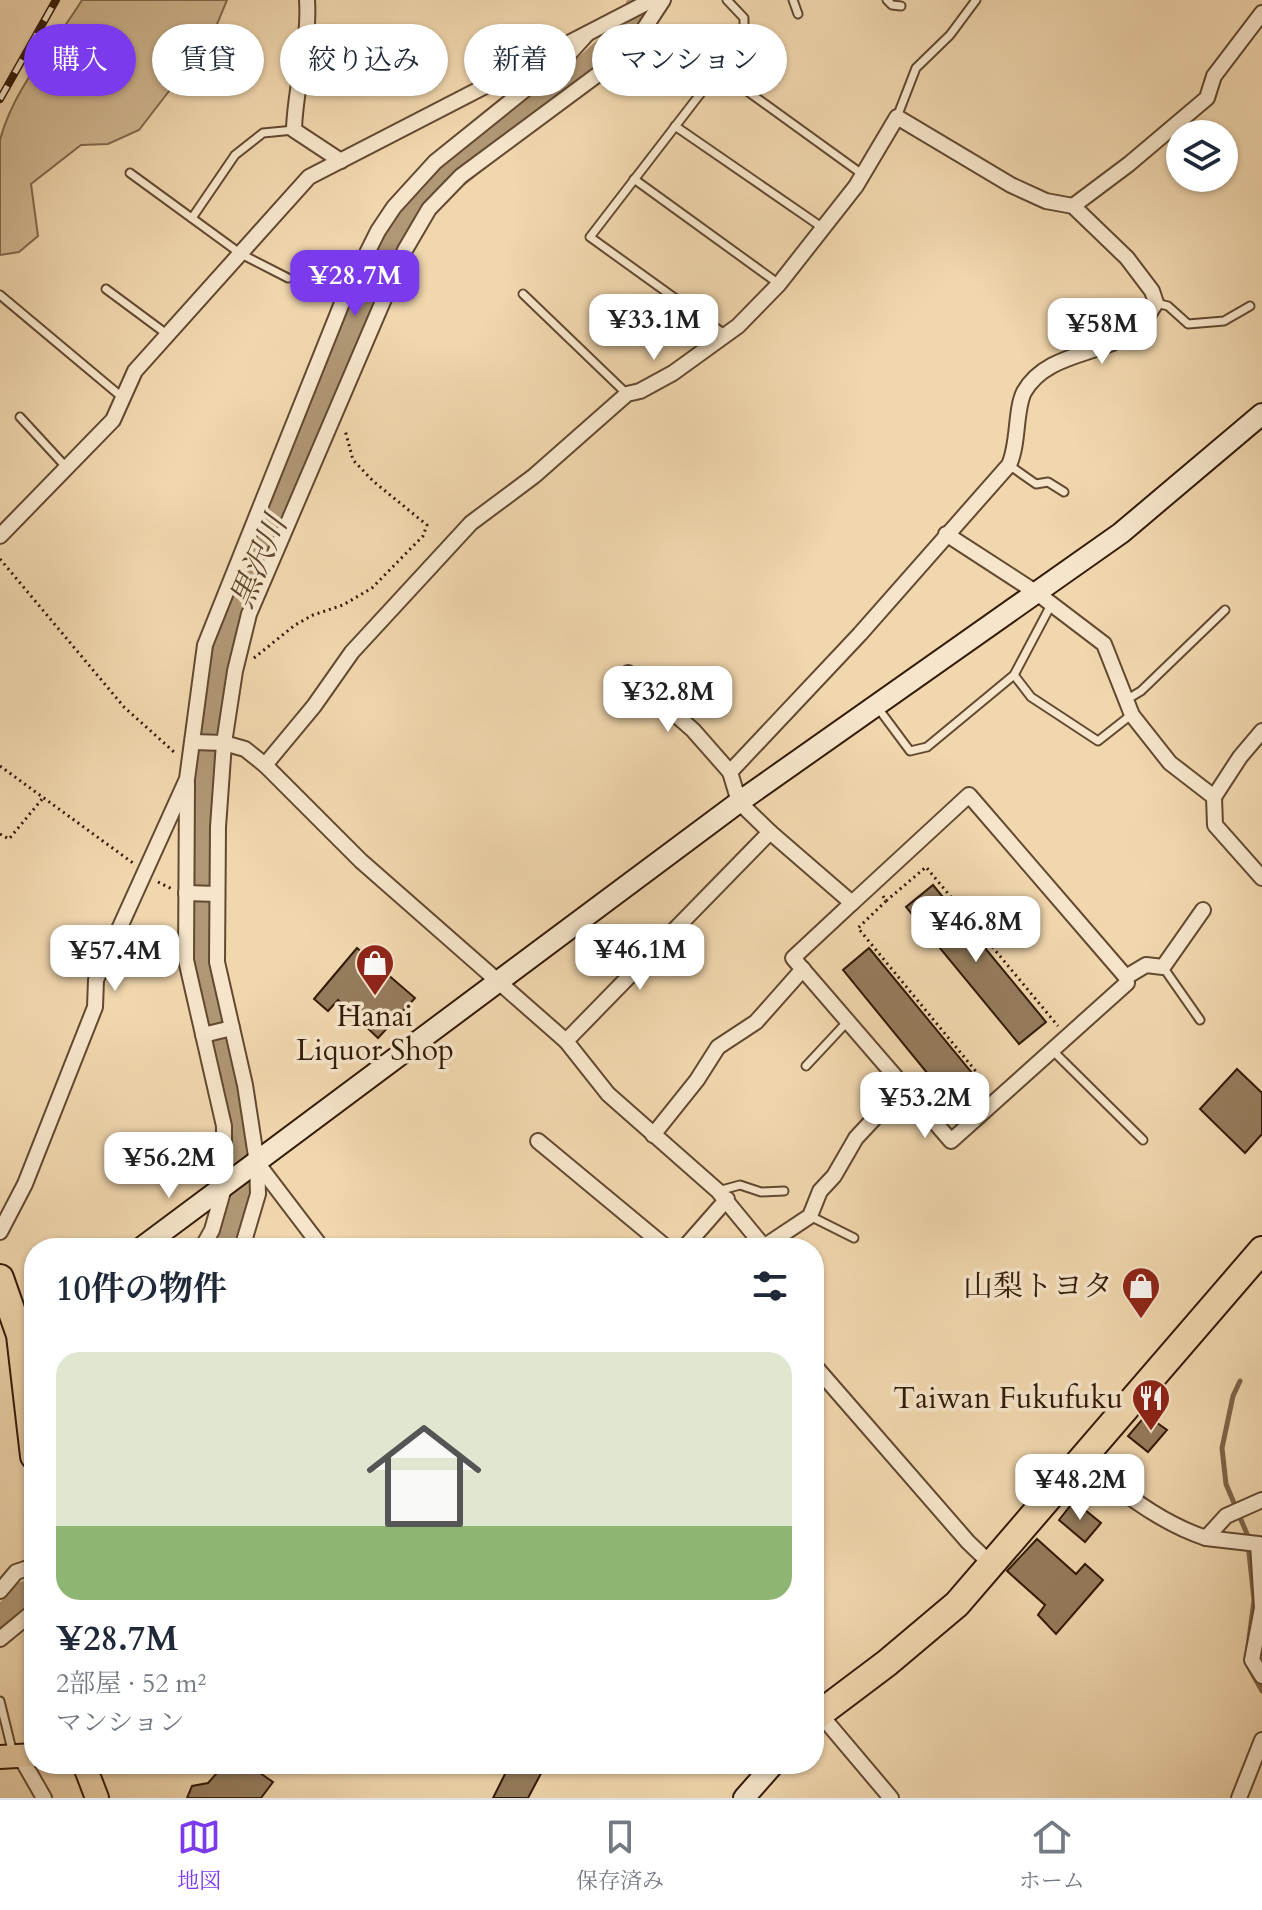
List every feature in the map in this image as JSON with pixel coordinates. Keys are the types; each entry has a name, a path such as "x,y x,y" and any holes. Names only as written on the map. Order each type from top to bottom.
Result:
{"highway":[{"path":"824,1711 957,1604 1262,1250"},
{"path":"0,1278 24,1324"}],"main road":[{"path":"88,1774 97,1798"}],"street":[{"path":"307,0 309,25 295,102 294,130 341,161"},
{"path":"0,536 113,420 135,371 309,177 652,0"},
{"path":"245,1238 258,1194 257,1163 245,1085 217,962 217,894 220,743 249,614 405,250 429,209 461,176 620,58 663,0"},
{"path":"1073,206 1129,164 1207,98 1214,76 1262,13"},
{"path":"208,1238 224,1188 224,1126 206,1034 186,960 187,779 197,742 205,645 259,525 342,303 386,219 435,162 568,55 587,34"},
{"path":"265,765 314,706 352,652 471,523 534,476 627,394 640,391 673,373 738,326 779,284 864,176 897,117 1011,185 1046,201 1073,206 1127,258 1152,291 1156,303 1138,328 1059,362 1037,376 1023,394 1015,453 1009,465 860,634 730,772"},
{"path":"155,1238 739,802 877,706 1044,599 1262,414"},
{"path":"259,525 281,534"},
{"path":"946,534 1044,599 1104,644 1132,715 1170,763 1214,797"},
{"path":"628,673 693,730 730,772 739,802 852,903"},
{"path":"1262,731 1240,757 1214,797 1215,825 1262,878"},
{"path":"197,742 245,749 265,765 361,861 566,1041 608,1094 722,1195 758,1238"},
{"path":"0,1232 31,1170 95,1007 96,980 187,779"},
{"path":"969,795 1126,977 1127,983 951,1141 793,958 873,884 969,795"},
{"path":"566,1041 770,832"},
{"path":"186,893 217,894"},
{"path":"1126,977 1146,965 1163,967 1203,910"},
{"path":"653,1135 697,1080 718,1047 756,1022 803,969"},
{"path":"206,1034 230,1029"},
{"path":"778,1238 810,1216 820,1191 834,1176 856,1138 883,1109 905,1113 924,1110"},
{"path":"538,1141 655,1238"},
{"path":"257,1163 314,1238"},
{"path":"691,1238 722,1195"},
{"path":"824,1376 968,1542 992,1565"},
{"path":"1082,1462 1177,1528 1206,1538 1260,1545 1262,1608 1252,1660 1262,1676"},
{"path":"1206,1538 1226,1516 1262,1500"},
{"path":"0,1591 16,1572 24,1569"},
{"path":"0,1639 24,1619"},
{"path":"824,1724 891,1798"},
{"path":"1239,1798 1262,1740"},
{"path":"29,1774 44,1798"},
{"path":"744,1798 765,1774"}],"lane":[{"path":"727,0 744,18 744,24"},
{"path":"793,0 798,14"},
{"path":"887,0 892,5 901,6"},
{"path":"897,117 916,68 950,35 976,0"},
{"path":"698,96 590,237 726,335"},
{"path":"754,96 864,176"},
{"path":"675,126 823,228"},
{"path":"192,218 235,155 263,133 294,130"},
{"path":"130,173 241,254 288,278"},
{"path":"634,179 779,284"},
{"path":"106,289 168,335"},
{"path":"523,294 627,394"},
{"path":"0,295 123,398"},
{"path":"1156,303 1168,306 1188,324 1224,321 1250,306"},
{"path":"20,417 67,468"},
{"path":"1009,465 1036,484 1048,482 1064,492"},
{"path":"877,706 910,751 927,747 1014,675 1044,599"},
{"path":"1126,700 1141,691 1225,610"},
{"path":"1014,675 1031,697 1098,741 1132,715"},
{"path":"1163,967 1200,1020"},
{"path":"806,1066 848,1021"},
{"path":"1052,1050 1143,1140"},
{"path":"722,1195 740,1185 761,1192 784,1191"},
{"path":"810,1216 854,1238"},
{"path":"0,1701 17,1756"}],"path":[{"path":"235,671 295,625 343,605 372,588 423,536 427,525 373,481 353,460 340,403"},
{"path":"0,559 124,707 165,746 190,763"},
{"path":"0,766 164,887 186,893"},
{"path":"0,834 9,839 43,798"},
{"path":"999,1098 858,928 886,901 926,867 1067,1037"},
{"path":"873,884 886,901"}],"shaded area":[{"path":"82,0 227,0 217,24 152,24 152,96 165,96 139,130 108,144 81,145 31,184 38,236 19,252 0,255 0,140 6,120 24,86 24,96 136,96 136,24 66,24"}],"building":[{"path":"933,885 1046,1022 1019,1044 906,907"},
{"path":"357,948 415,998 378,1038 338,1000 328,1011 314,999"},
{"path":"869,948 982,1085 955,1107 843,970"},
{"path":"1237,1069 1262,1093 1262,1134 1245,1153 1200,1109"},
{"path":"1146,1415 1167,1430 1148,1452 1128,1436"},
{"path":"1074,1501 1101,1523 1085,1542 1059,1520"},
{"path":"1037,1539 1076,1574 1085,1564 1103,1580 1056,1634 1038,1615 1045,1605 1007,1571"},
{"path":"216,1774 261,1774 273,1782 261,1798 187,1798 192,1786 208,1783"},
{"path":"505,1774 541,1774 528,1798 493,1798"}],"waterway":[{"name":"黒沢川","path":"229,1238 240,1213 240,1136 207,980 204,922 211,724 221,652 394,241 421,200 516,123 581,76 633,30 644,0"},
{"path":"1240,1381 1233,1396 1222,1448 1226,1484 1247,1534 1254,1600 1246,1662 1262,1691"},
{"name":"黒沢川","path":"0,1627 24,1599"}],"railway":[{"path":"0,99 56,0"}],"place":[{"name":"Hanai Liquor Shop","path":"375,997"},
{"name":"山梨トヨタ","path":"1141,1320"},
{"name":"Taiwan Fukufuku","path":"1151,1432"}]}
